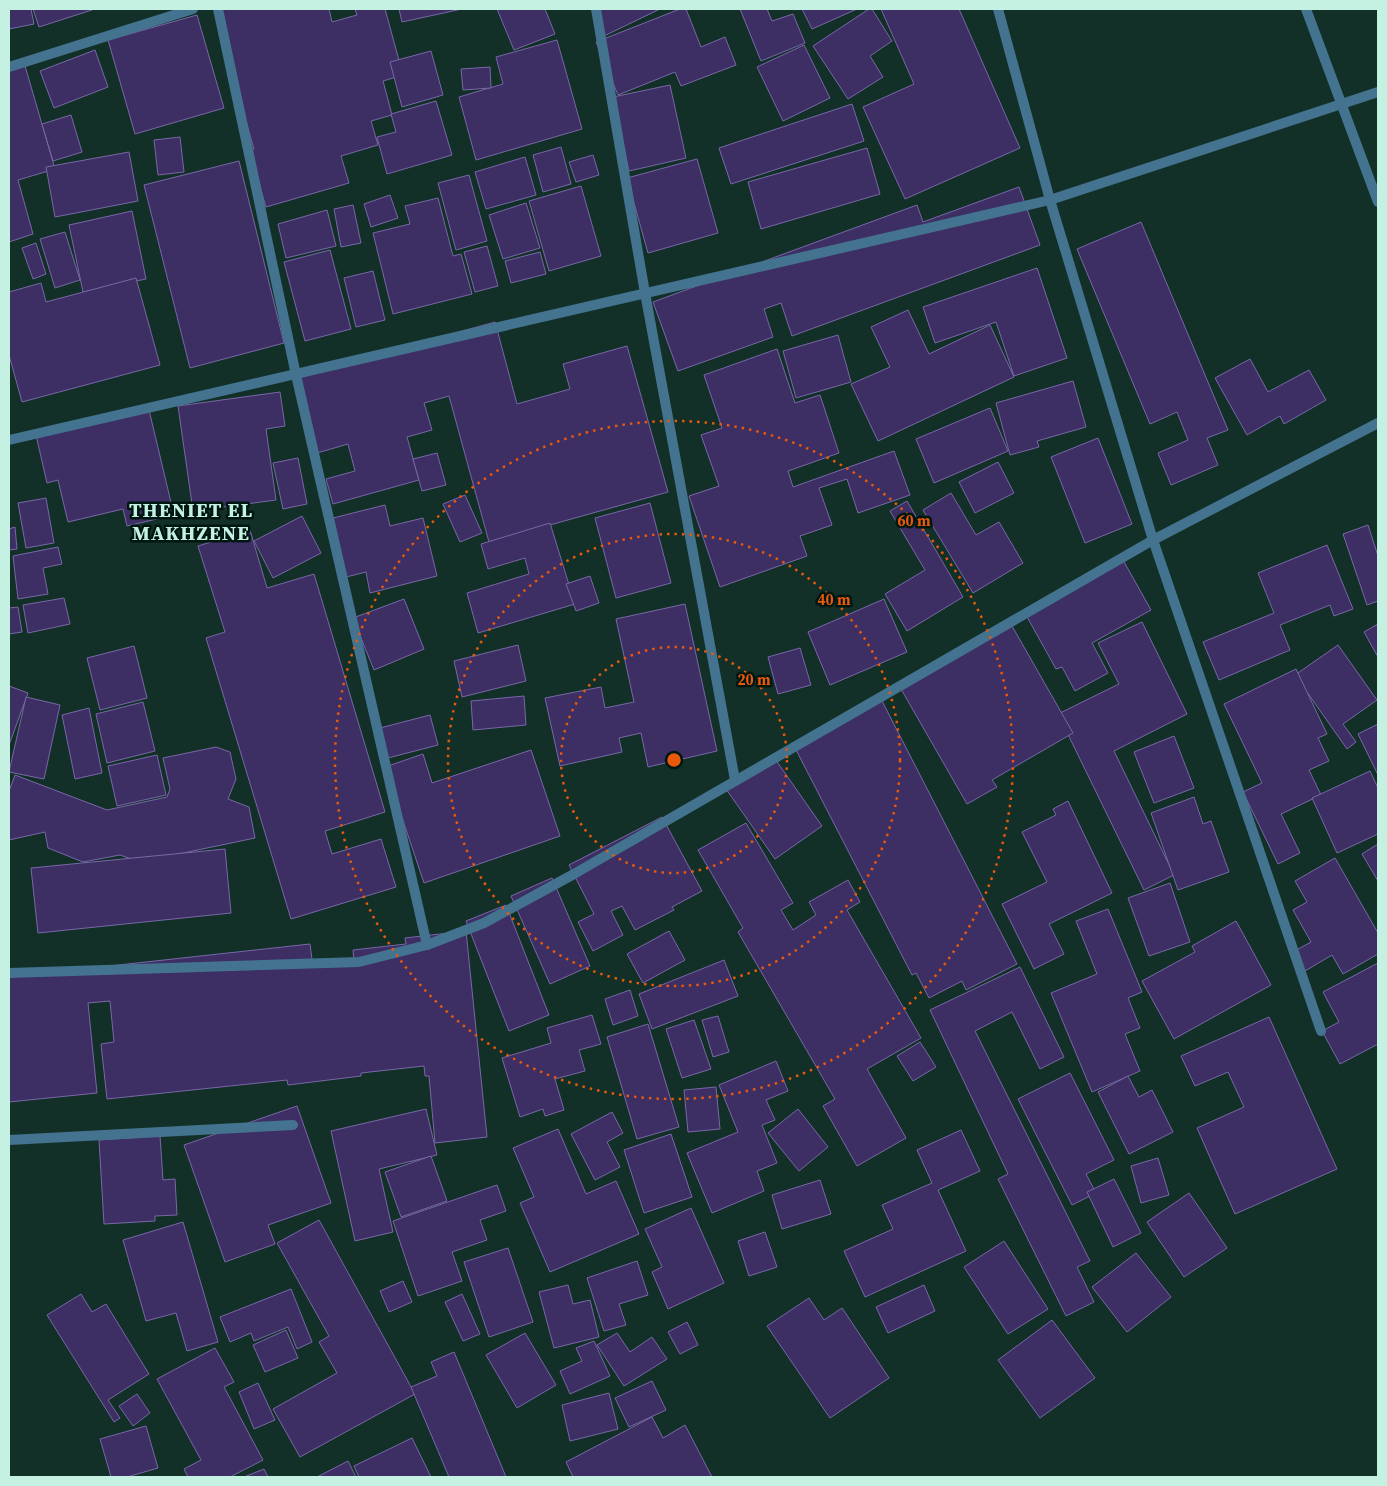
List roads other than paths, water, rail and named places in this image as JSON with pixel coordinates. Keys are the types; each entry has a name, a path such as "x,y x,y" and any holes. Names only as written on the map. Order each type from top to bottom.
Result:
{"street":[{"path":"9,67 193,9"},
{"path":"218,9 296,375 427,945"},
{"path":"596,9 645,293 735,780"},
{"path":"998,9 1050,200 1153,540 1321,1031"},
{"path":"1306,9 1344,104 1378,202"},
{"path":"9,440 1050,200 1378,92"},
{"path":"9,973 359,962 427,945 484,922 574,874 1153,540 1378,423"},
{"path":"9,1140 293,1125"}],"district":[{"name":"THENIET EL MAKHZENE","path":"191,522"}]}
